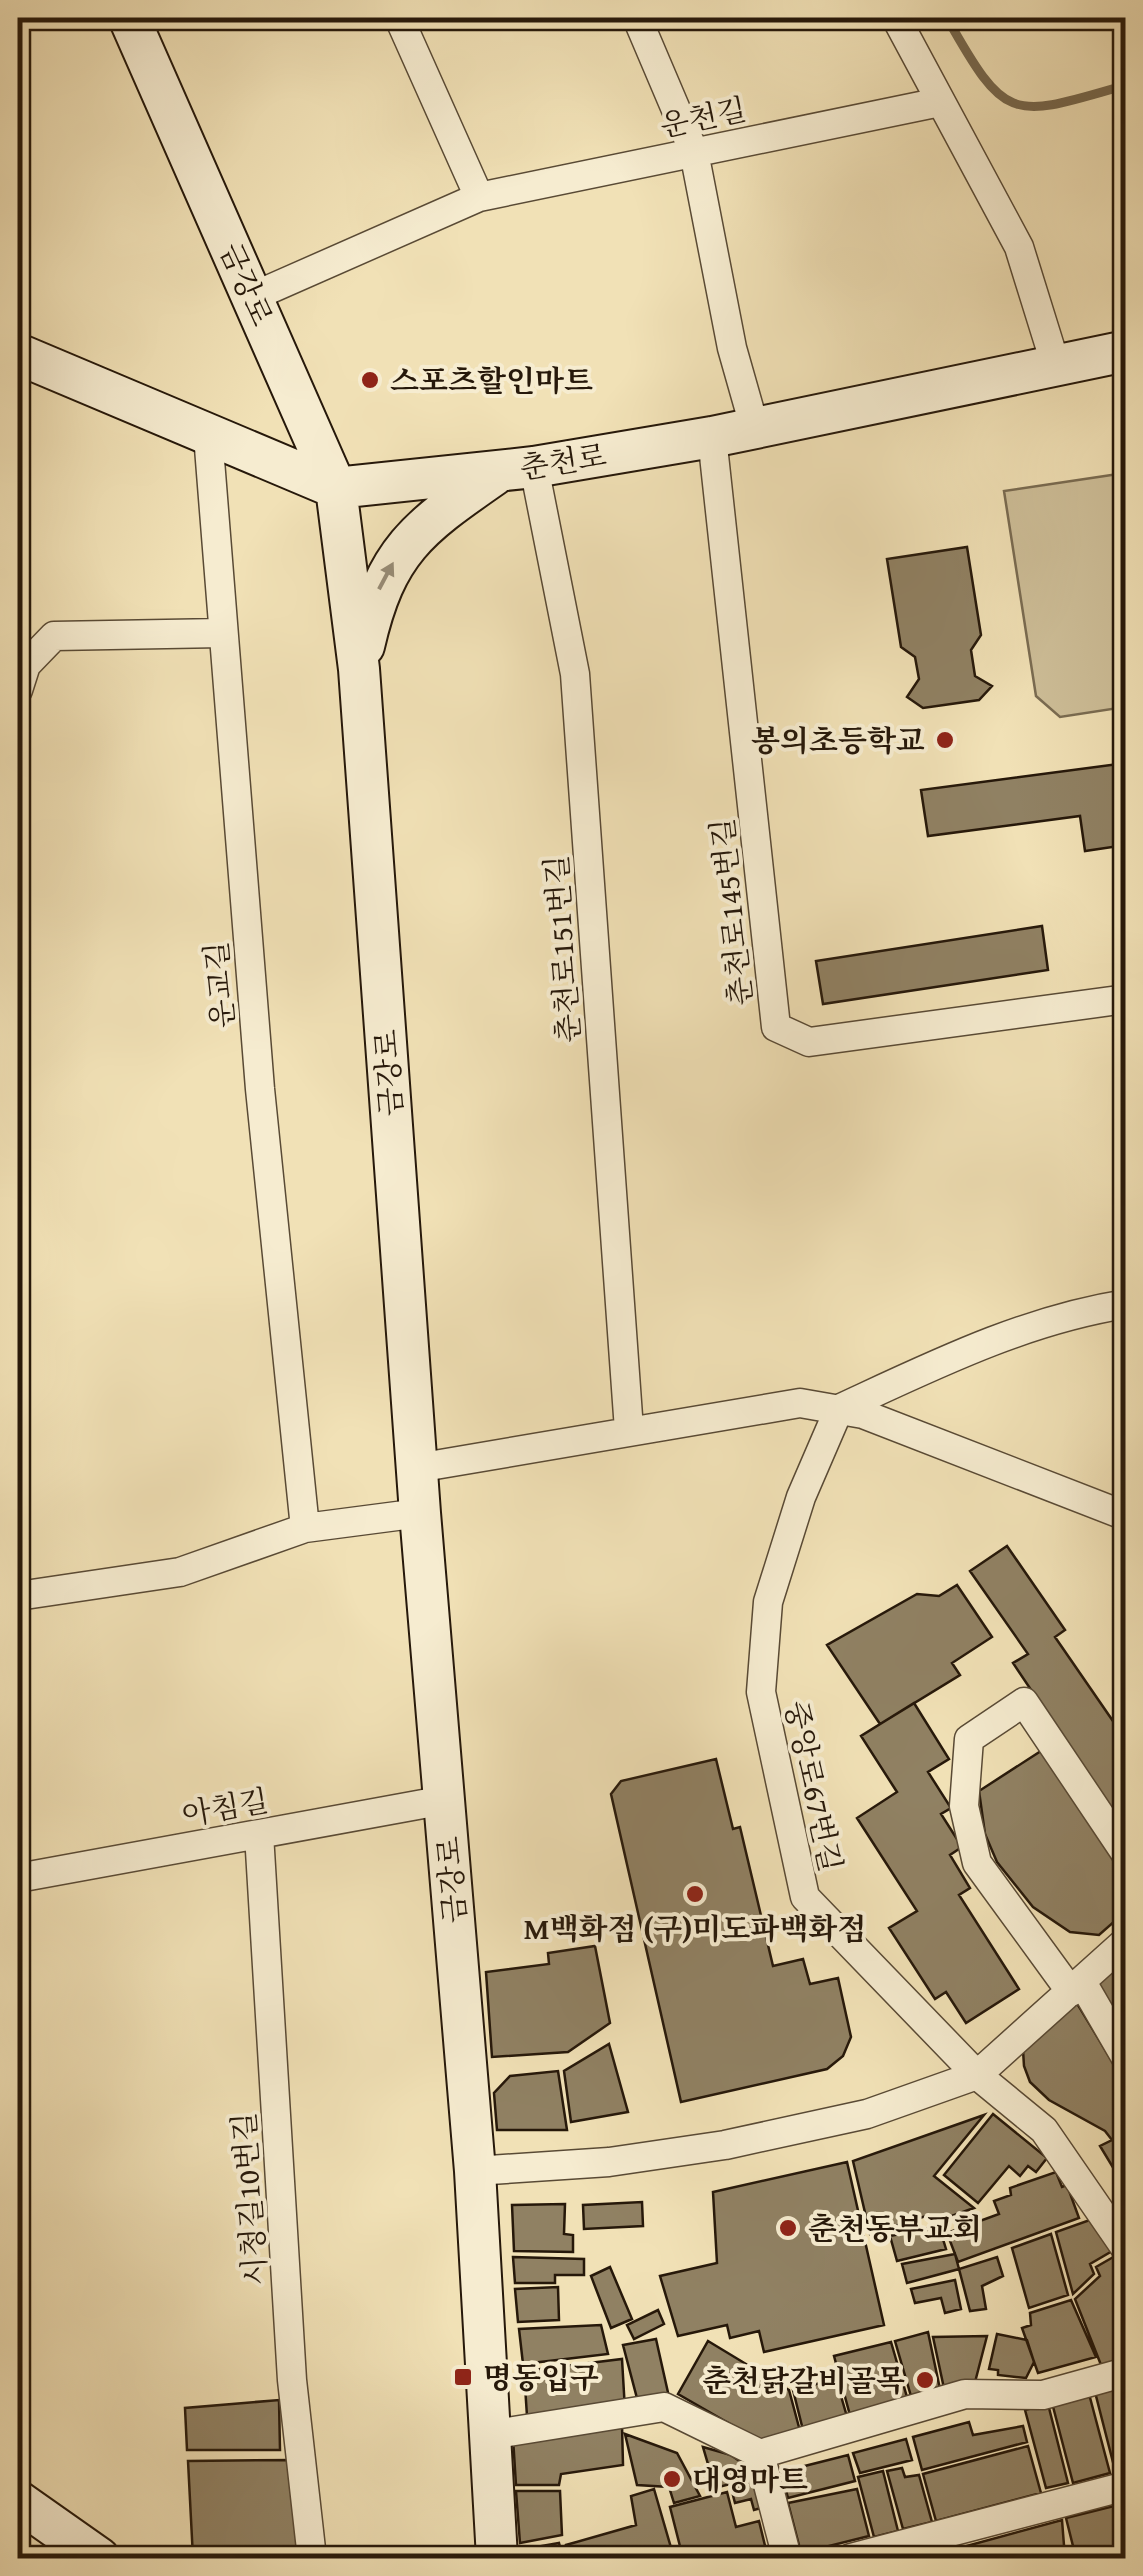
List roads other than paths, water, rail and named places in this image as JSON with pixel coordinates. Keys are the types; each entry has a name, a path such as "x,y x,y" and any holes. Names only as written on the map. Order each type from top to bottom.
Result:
{"street":[{"name":"금강로","path":"129,18 336,488 359,670 420,1513 475,2171 497,2558"},
{"path":"398,18 479,197"},
{"path":"638,18 694,152 732,348 754,428"},
{"path":"896,18 1018,247 1056,366"},
{"name":"운천길","path":"252,297 479,197 940,102"},
{"name":"춘천로","path":"18,354 336,488 517,468 712,437 1126,351"},
{"name":"운교길","path":"208,436 262,1108 305,1528"},
{"name":"춘천로145번길","path":"712,437 776,1027 809,1042 1126,999"},
{"path":"359,670 376,597 390,565 432,520 517,468"},
{"name":"춘천로151번길","path":"517,468 575,674 629,1430"},
{"path":"18,690 26,664 54,636 222,633"},
{"path":"839,1408 960,1353 1051,1320 1126,1304"},
{"path":"417,1468 800,1403 863,1414 1126,1516"},
{"name":"중앙로67번길","path":"839,1408 801,1497 768,1602 762,1692 804,1897 977,2075 1044,2130 1126,2249"},
{"path":"18,1596 180,1572 305,1528 420,1513"},
{"path":"1126,1854 1024,1702 969,1739 964,1806 976,1863 1077,1987 1126,2058"},
{"name":"아침길","path":"18,1878 444,1800"},
{"name":"시청길10번길","path":"258,1834 292,2380 312,2558"},
{"path":"475,2171 609,2162 725,2145 867,2114 977,2075 1126,1941"},
{"path":"489,2435 664,2408 760,2454 965,2394 1042,2395 1126,2372"},
{"path":"760,2454 787,2558"},
{"path":"851,2558 1126,2486"},
{"path":"18,2501 99,2558"}],"waterway":[{"path":"947,18 984,78 1000,95 1016,104 1058,104 1126,85"}],"place":[{"name":"스포츠할인마트","path":"370,380"},
{"name":"봉의초등학교","path":"945,740"},
{"name":"M백화점 (구)미도파백화점","path":"695,1894"},
{"name":"춘천동부교회","path":"788,2228"},
{"name":"명동입구","path":"463,2377"},
{"name":"춘천닭갈비골목","path":"925,2380"},
{"name":"대영마트","path":"672,2479"}]}
